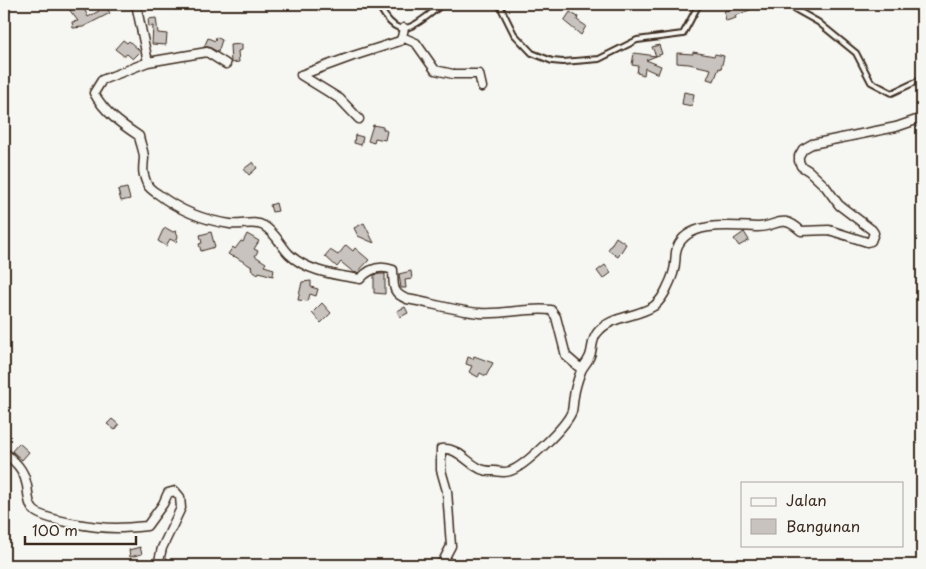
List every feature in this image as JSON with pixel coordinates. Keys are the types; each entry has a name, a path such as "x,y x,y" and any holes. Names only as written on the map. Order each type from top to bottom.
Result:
{"street":[{"path":"136,4 148,62"},
{"path":"359,119 340,98 301,75 400,41 403,32 416,43 435,70 453,74 479,74 482,87"},
{"path":"226,64 207,52 148,62 102,80 94,93 100,105 124,126 139,136 144,157 141,168 148,187 189,214 214,222 235,225 249,223 263,225 274,233 289,254 299,262 316,270 360,279 367,271 385,267 393,270 395,291 398,296 407,299 480,313 512,312 539,308 551,310 556,317 566,356 581,369"},
{"path":"441,565 451,546 447,492 441,470 441,449 452,450 477,468 486,471 510,472 523,464 549,441 572,412 574,394 581,369 589,359 595,335 603,326 653,306 662,298 673,273 676,250 685,236 705,227 760,228 783,221 792,223 800,231 829,230 867,242 872,241 874,234 838,205 824,186 801,166 799,156 803,149 812,144 896,127 922,118"},
{"path":"4,452 19,466 26,481 29,503 34,511 43,517 58,521 114,528 147,526 163,504 168,493 175,491 180,497 181,508 162,548 158,565"}],"lane":[{"path":"381,4 380,8 388,20 403,32 442,4"},
{"path":"499,4 514,34 532,52 552,61 563,62 599,58 637,40 683,34 699,4"},
{"path":"791,4 793,8 818,22 856,53 871,82 892,93 922,79"}],"building":[{"path":"65,4 82,4 88,17 99,11 97,8 104,4 110,13 83,27 73,28 72,22 78,21"},
{"path":"734,4 764,4 726,21 724,11 736,8"},
{"path":"570,12 578,17 577,20 586,26 581,35 564,21"},
{"path":"156,18 158,33 167,34 166,45 152,44 153,26 149,27 148,19"},
{"path":"216,37 222,40 218,52 209,47 204,47 208,38 215,41"},
{"path":"123,40 127,43 129,41 139,50 140,52 133,59 127,54 124,56 115,49"},
{"path":"242,44 242,50 238,51 239,62 231,63 230,45"},
{"path":"659,45 662,54 656,56 652,47"},
{"path":"693,52 724,56 721,69 719,68 714,81 707,79 711,69 677,63 677,53 693,54"},
{"path":"634,53 656,56 646,60 661,66 658,74 645,68 644,75 637,73 638,66 632,65"},
{"path":"684,92 694,94 692,106 682,104"},
{"path":"373,125 383,127 387,131 385,140 375,138 374,143 368,141"},
{"path":"355,135 363,137 361,145 354,143"},
{"path":"253,162 257,168 249,175 244,169"},
{"path":"127,188 130,199 121,201 118,190"},
{"path":"276,203 278,211 272,212 270,205"},
{"path":"364,223 374,243 358,236 354,228"},
{"path":"166,228 173,232 176,231 178,236 176,242 170,239 166,246 158,241 163,230"},
{"path":"211,232 215,247 201,251 199,244 202,243 200,235"},
{"path":"744,232 749,240 739,246 734,239"},
{"path":"247,234 259,241 254,249 258,251 255,256 266,263 264,266 274,269 273,276 259,272 258,274 251,269 252,267 228,254 233,247 235,249 241,241 243,242"},
{"path":"616,237 626,244 618,257 608,250"},
{"path":"346,245 353,251 355,248 369,260 357,273 341,262 337,267 325,256 330,250 338,255"},
{"path":"605,265 611,273 603,279 597,271"},
{"path":"411,271 412,279 405,280 406,288 401,288 399,274"},
{"path":"385,274 385,294 374,293 374,275"},
{"path":"311,281 311,287 318,289 316,296 310,294 308,301 298,300 302,282"},
{"path":"322,303 331,313 321,323 312,313"},
{"path":"405,307 408,313 400,317 397,311"},
{"path":"474,356 493,363 486,376 480,373 478,377 469,372 472,366 466,364 468,357 473,359"},
{"path":"112,419 119,425 115,430 107,424"},
{"path":"19,443 29,452 22,460 12,451"},
{"path":"140,547 142,554 130,557 129,550"}]}
